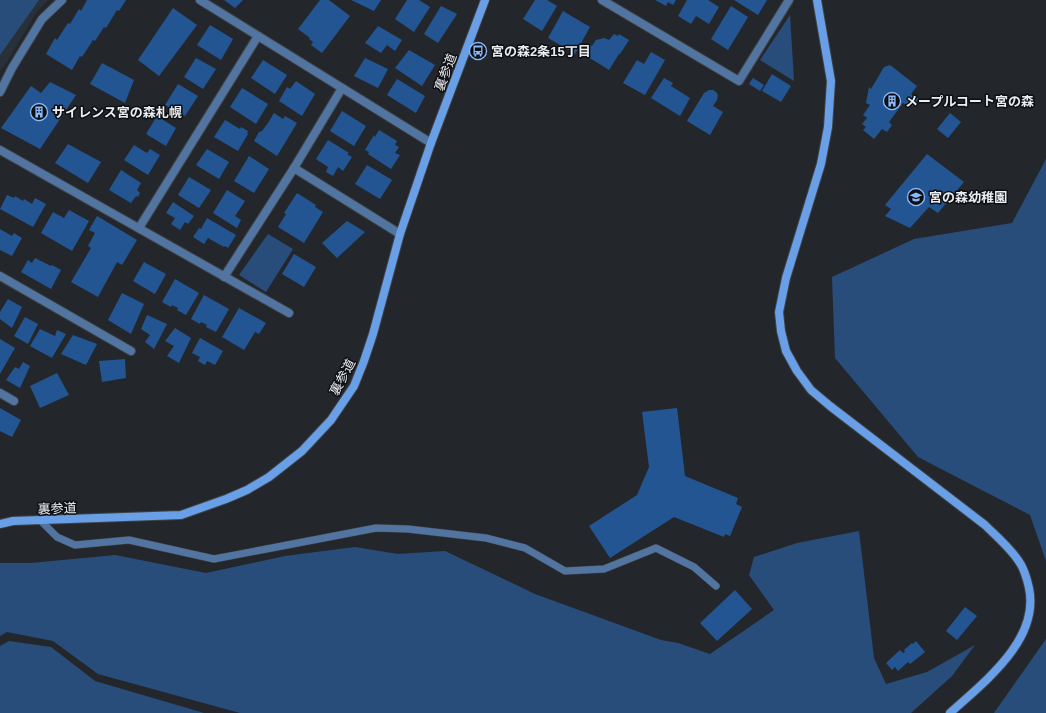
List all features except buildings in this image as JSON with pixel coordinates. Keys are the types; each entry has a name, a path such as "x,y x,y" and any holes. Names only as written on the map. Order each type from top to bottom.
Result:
{"street":[{"path":"0,92 12,68 42,19 62,0"},
{"path":"200,0 431,143"},
{"name":"裏参道","path":"0,524 13,521 181,515 247,490 269,477 302,452 331,420 354,386 373,334 400,234 431,143 485,0"},
{"path":"602,0 739,81 789,0"},
{"path":"817,0 831,81 828,127 820,164 786,278 779,312 781,331 786,351 811,390 985,525 1004,544 1019,561 1027,578 1031,598 1029,617 1022,636 1012,653 990,676 950,713"},
{"path":"139,228 258,36"},
{"path":"224,277 294,168 342,88"},
{"path":"0,150 289,313"},
{"path":"294,168 400,234"},
{"path":"0,276 131,350"},
{"path":"0,393 14,401"}],"lane":[{"path":"40,520 57,537 75,545 130,540 214,559 376,528 408,529 486,538 525,548 566,571 604,569 656,548 694,567 716,586"}],"shaded area":[{"path":"0,0 48,0 36,13 7,62 0,71"},
{"path":"0,0 39,0 0,55"},
{"path":"790,15 794,81 760,60"},
{"path":"1046,159 1046,561 1030,515 918,457 835,358 832,277 914,239 1012,223"},
{"path":"268,234 293,249 266,292 239,275"},
{"path":"859,531 874,658 886,684 927,672 975,645 952,676 911,713 240,713 98,674 53,641 7,632 0,636 0,563 31,563 115,555 206,573 285,556 355,547 398,554 445,551 535,594 661,640 678,643 710,654 774,610 749,575 754,557 797,543"},
{"path":"1046,639 1046,713 994,713"},
{"path":"9,641 51,647 95,681 204,713 0,713 0,646"}],"place":[{"name":"宮の森2条15丁目","path":"478,51"},
{"name":"メープルコート宮の森","path":"892,101"},
{"name":"サイレンス宮の森札幌","path":"39,112"},
{"name":"宮の森幼稚園","path":"916,197"}]}
